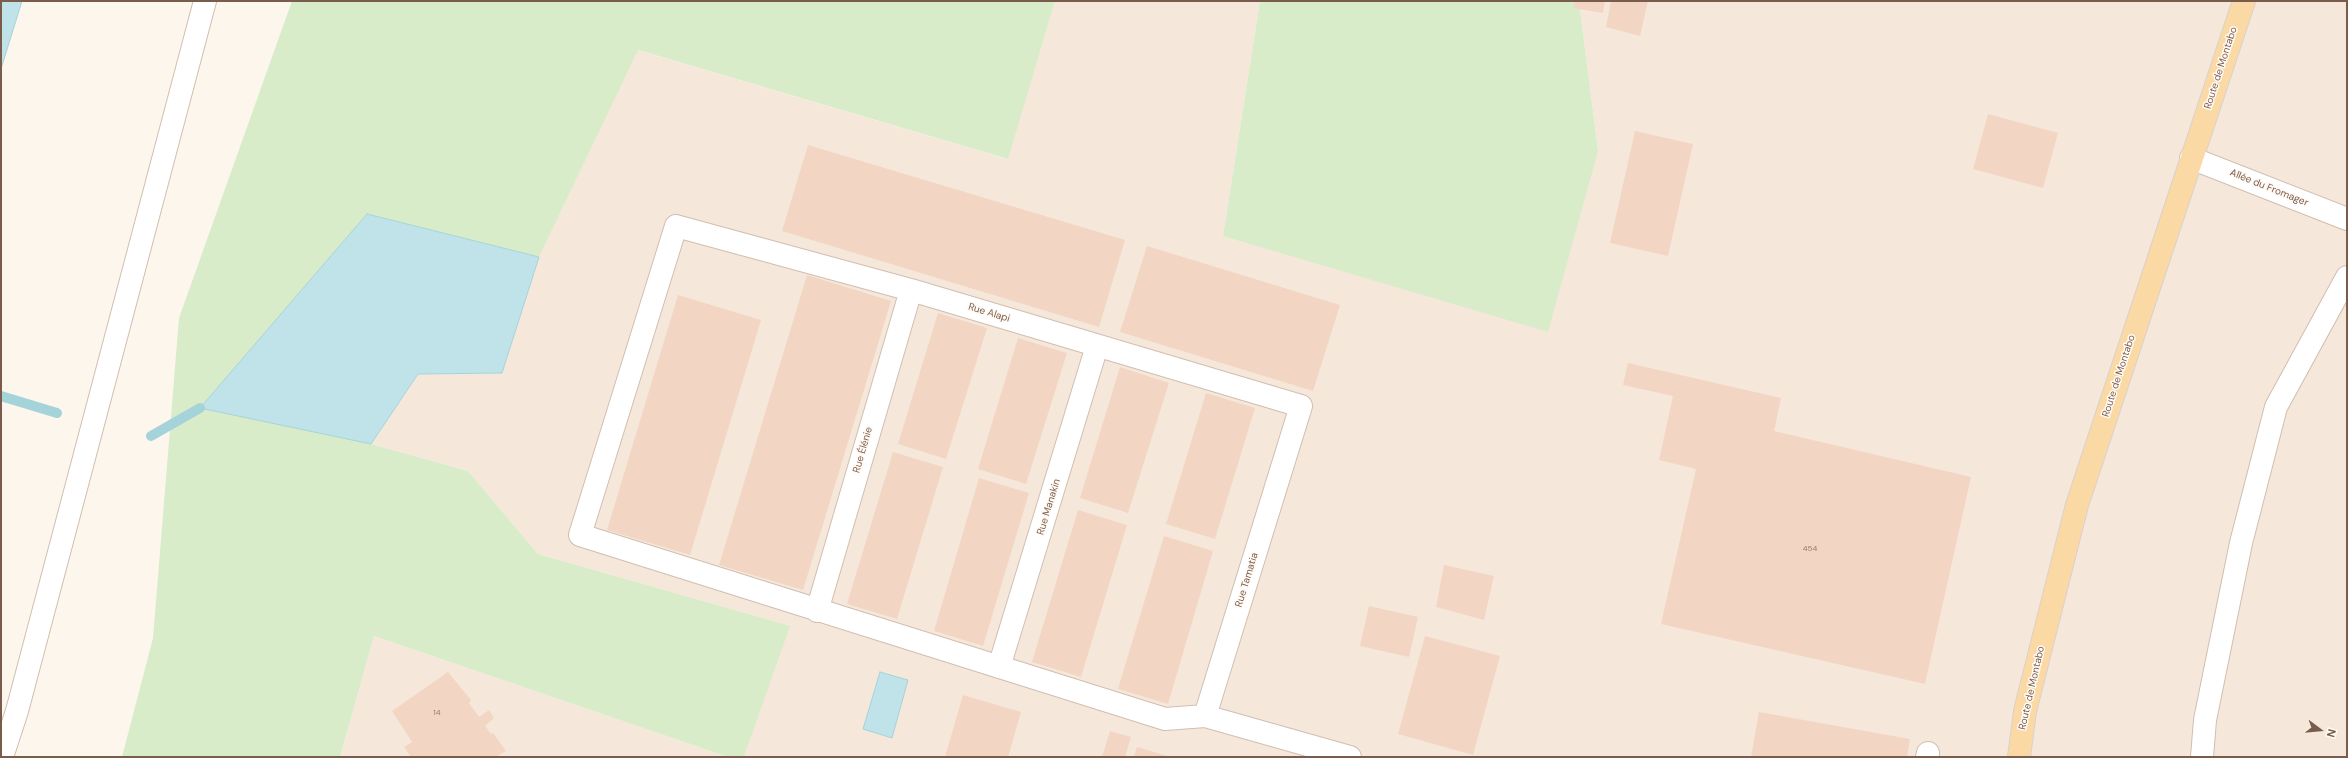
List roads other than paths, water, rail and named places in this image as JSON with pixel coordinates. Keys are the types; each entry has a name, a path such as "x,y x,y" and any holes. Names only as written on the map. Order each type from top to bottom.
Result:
{"main road":[{"name":"Route de Montabo","path":"2019,757 2025,711 2077,505 2244,1"}],"street":[{"path":"2,757 17,711 205,1"},
{"name":"Allée du Fromager","path":"2191,158 2347,219"},
{"name":"Rue Alapi","path":"817,610 580,535 676,226 911,290 1301,406"},
{"path":"2202,757 2205,720 2241,543 2276,407 2347,277"},
{"name":"Rue Élénie","path":"817,610 911,290"},
{"name":"Rue Manakin","path":"999,667 1097,346"},
{"name":"Rue Tamatia","path":"1205,716 1301,406"},
{"path":"817,610 1165,719 1205,716 1350,757"}],"water":[{"path":"1,1 22,1 1,69"},
{"path":"367,214 539,257 502,373 418,374 371,444 200,408"},
{"path":"880,672 908,680 892,738 863,729"}],"waterway":[{"path":"1,396 57,413"},
{"path":"151,436 200,408"}]}
